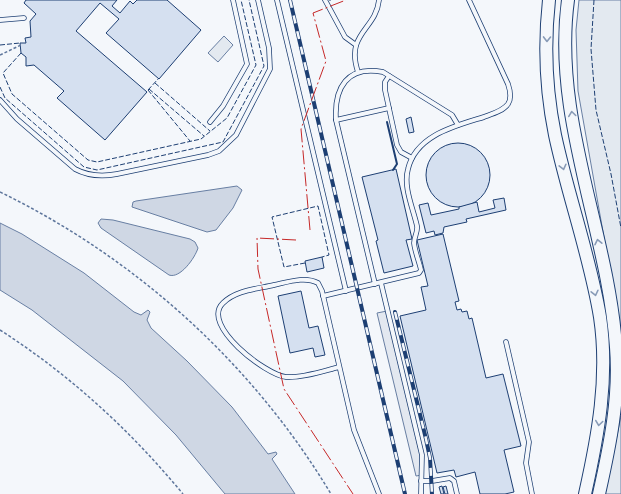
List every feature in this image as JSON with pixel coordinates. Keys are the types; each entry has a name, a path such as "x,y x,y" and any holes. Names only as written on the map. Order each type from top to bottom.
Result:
{"main road":[{"path":"549,0 547,66 551,110 562,164 595,295 602,338 602,406 586,494"},
{"path":"568,0 566,53 570,105 612,313 616,347 617,387 613,427 599,494"}],"lane":[{"path":"210,122 223,106 247,64 233,0"},
{"path":"0,100 17,119 75,169 84,174 106,176 208,154 219,150 236,135 270,69 269,48 258,0"},
{"path":"277,0 346,291"},
{"path":"325,0 345,36 356,45"},
{"path":"358,72 354,56 356,45 375,13 379,0"},
{"path":"323,296 416,275 421,270 414,242 417,226 407,178 412,158 419,147 441,132 498,111 508,104 510,99 509,88 503,71 469,0"},
{"path":"0,17 0,20 24,18"},
{"path":"375,284 336,120 337,96 342,86 350,76 358,72 371,70 383,72 452,115 458,125"},
{"path":"389,76 385,86 398,149 412,158"},
{"path":"336,120 389,108"},
{"path":"339,367 296,376 277,375 267,370 230,339 220,323 219,309 222,303 244,291 304,280 318,283 323,296 356,438 379,494"},
{"path":"381,283 421,450 421,494"},
{"path":"506,342 529,442 526,463 532,494"},
{"path":"421,481 450,478 455,483 457,494"}],"path":[{"path":"0,55 20,45"},
{"path":"0,192 38,210 97,247 134,274 198,329 227,356 284,424 330,494"},
{"path":"0,330 59,370 98,404 138,443 183,494"}],"shaded area":[{"path":"579,0 621,0 621,333 578,91 576,30"},
{"path":"224,36 233,45 218,62 208,53"},
{"path":"237,186 242,190 233,208 216,230 207,232 132,207 133,202 136,201"},
{"path":"101,219 113,220 190,239 195,242 198,248 194,257 182,271 178,274 169,275 101,228 98,223"},
{"path":"0,223 22,234 84,273 134,312 141,315 148,310 150,312 147,320 151,328 187,361 232,407 268,454 276,452 277,454 272,459 295,494 225,494 176,435 123,381 32,310 0,290"},
{"path":"387,311 420,446 422,475 416,476 377,313"},
{"path":"621,416 621,494 605,494"}],"building":[{"path":"26,0 117,0 112,6 120,13 130,1 133,4 137,0 167,0 201,30 159,79 106,33 119,19 100,3 76,31 147,92 105,140 57,98 64,91 34,65 26,66 26,57 21,53 20,43 26,43 25,38 31,37 30,21 36,14 24,3"},
{"path":"411,117 414,132 409,133 406,119"},
{"path":"452,143 464,143 481,152 488,163 490,175 488,187 481,198 464,207 452,207 440,202 431,193 426,181 426,169 431,157 440,148"},
{"path":"396,169 412,239 406,240 413,266 384,273 376,241 378,240 362,177"},
{"path":"504,198 506,210 466,219 467,222 444,227 443,233 435,235 434,231 426,233 419,205 428,203 431,215 459,209 459,207 477,202 479,212 495,208 493,200"},
{"path":"443,234 459,301 455,302 457,310 461,309 462,312 467,311 469,319 472,318 486,378 503,374 521,446 504,450 514,492 505,494 480,494 475,472 456,477 454,470 437,473 400,316 426,310 421,287 428,286 417,240"},
{"path":"322,257 324,268 307,272 305,261"},
{"path":"301,291 309,328 318,326 325,355 315,357 313,348 290,353 278,296"},
{"path":"442,486 444,494 441,494 439,487"},
{"path":"446,486 448,494 445,494 443,487"}],"railway":[{"path":"290,0 405,494"},
{"path":"395,312 430,458 432,494"}],"fence":[{"path":"21,53 3,73 12,94 88,160 97,162 201,139 227,118 256,65 241,0"},
{"path":"0,87 5,98 84,167 97,170 223,142 264,66 249,0"},
{"path":"594,0 591,49 596,110 611,174 621,228"},
{"path":"0,45 20,43"},
{"path":"148,90 159,78"},
{"path":"155,83 210,131"},
{"path":"149,89 204,136"},
{"path":"148,90 190,141"},
{"path":"305,263 284,267 272,217 318,206 329,255 322,257"}],"wall":[{"path":"387,122 397,164 393,170"}],"power":[{"path":"310,230 301,129 326,61 313,13 346,0"},
{"path":"296,240 257,238 258,269 284,389 353,494"}]}
